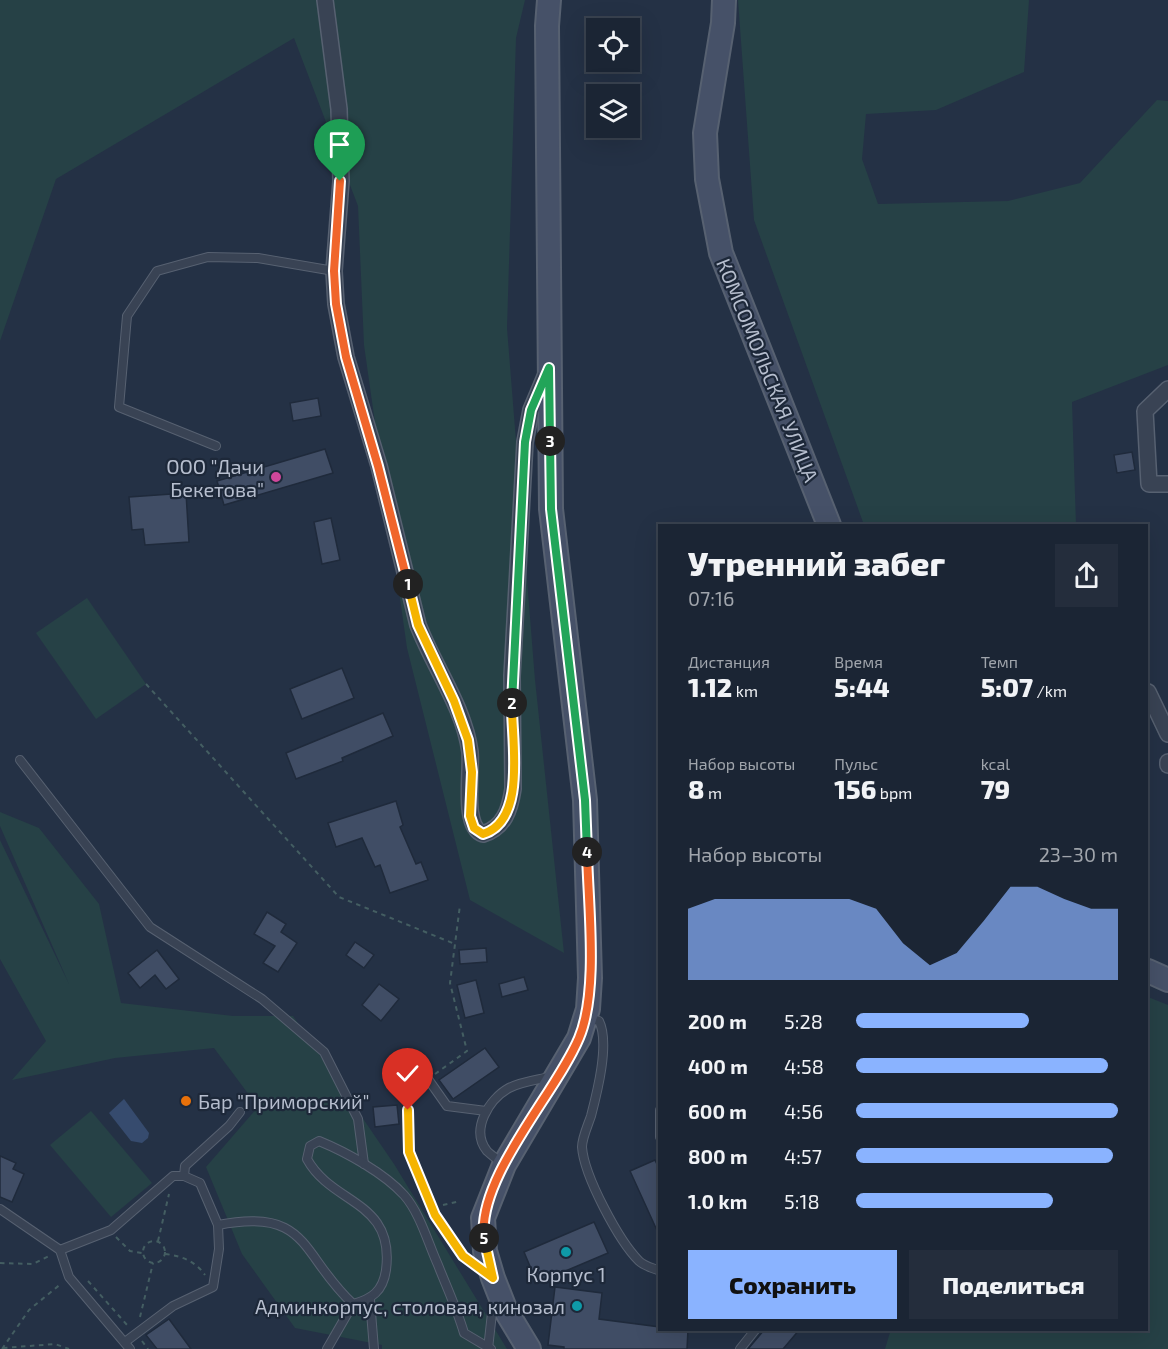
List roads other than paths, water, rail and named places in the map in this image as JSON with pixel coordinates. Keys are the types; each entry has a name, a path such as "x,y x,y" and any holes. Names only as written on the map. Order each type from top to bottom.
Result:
{"main road":[{"path":"529,1349 502,1301 493,1278 485,1251 483,1218 504,1165 579,1038 585,1018 591,978 585,800 551,509 547,26 549,0"},
{"name":"КОМСОМОЛЬСКАЯ УЛИЦА","path":"724,0 723,22 705,134 707,179 721,253 829,524"},
{"path":"1148,970 1168,980"}],"street":[{"path":"325,0 339,109 340,181 334,271 336,304 346,357 378,466 418,625 454,701 468,740 472,772 470,816 474,828 483,834 496,827 504,819 513,789 512,676 525,442 531,410 549,368"},
{"path":"1168,390 1144,411 1149,484 1168,484"},
{"path":"1148,692 1168,734"}],"lane":[{"path":"216,446 119,407 127,316 156,271 207,257 258,258 334,271"},
{"path":"20,760 150,927 262,999 324,1052 357,1119 364,1164"},
{"path":"585,1018 599,1021 603,1028 602,1060 594,1105 582,1146 591,1180 619,1236 641,1263 658,1270"},
{"path":"504,1165 486,1150 481,1124 486,1111 496,1096 510,1087 556,1076"},
{"path":"428,1079 447,1106 486,1111"},
{"path":"408,1110 409,1152 435,1215 463,1256 493,1278"},
{"path":"184,1176 185,1166 229,1126 240,1112"},
{"path":"327,1349 353,1304 370,1300 384,1281 387,1257 381,1228 364,1207 313,1170 307,1159 310,1146 319,1141 364,1164 404,1195 422,1226 457,1306 464,1333 489,1348 492,1313 502,1301"},
{"path":"60,1250 111,1230 173,1176 184,1176 200,1183 218,1225 219,1249 213,1287 173,1306 125,1342"},
{"path":"0,1209 60,1250 69,1277 130,1349"},
{"path":"218,1225 265,1220 291,1230 316,1258 335,1288 353,1304"},
{"path":"370,1300 374,1349"},
{"path":"740,1349 754,1331"}],"water":[{"path":"124,1099 149,1133 148,1138 142,1143 131,1141 109,1113"}],"place":[{"name":"ООО \"Дачи Бекетова\"","path":"276,477"},
{"name":"Бар \"Приморский\"","path":"186,1101"},
{"name":"Корпус 1","path":"566,1252"},
{"name":"Админкорпус, столовая, кинозал","path":"577,1306"}]}
